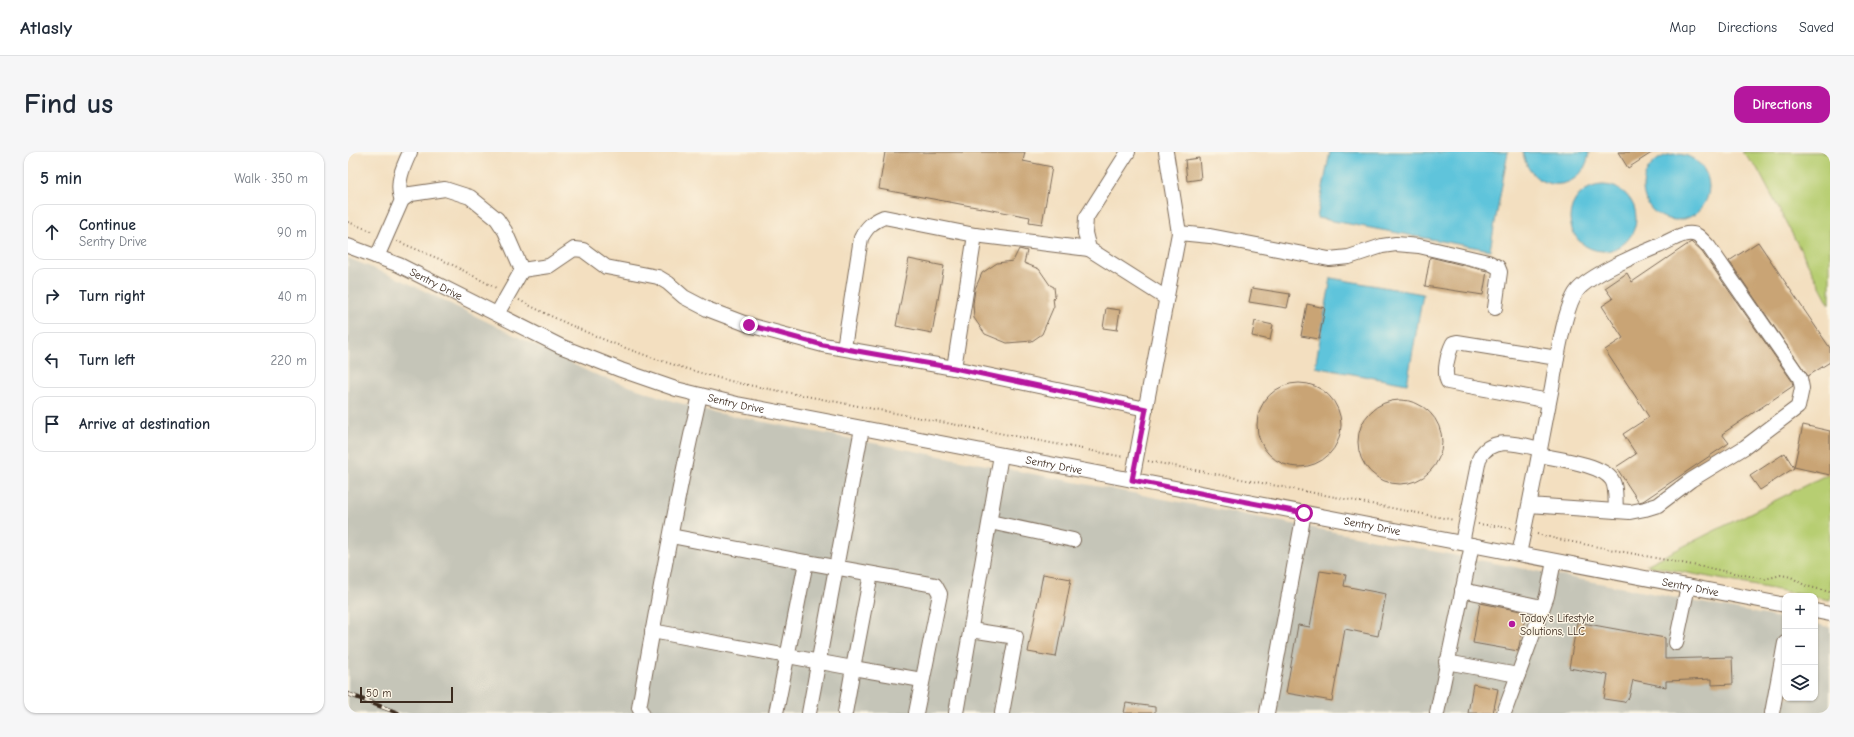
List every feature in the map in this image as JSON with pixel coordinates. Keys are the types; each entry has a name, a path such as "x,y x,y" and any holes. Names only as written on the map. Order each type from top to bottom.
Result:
{"street":[{"path":"402,200 399,193 400,175 410,152"},
{"path":"1088,249 1084,233 1086,218 1128,152"},
{"path":"1132,480 1179,233 1166,152"},
{"path":"377,257 402,200 411,194 445,189 470,197 497,219 506,231 522,270 497,314"},
{"path":"844,348 861,238 867,228 874,221 884,218 975,234 1088,249 1166,298"},
{"path":"1179,233 1210,236 1329,259 1350,257 1382,246 1396,244 1419,246 1488,262 1498,267 1500,272 1495,308"},
{"path":"954,368 975,234"},
{"path":"1519,554 1557,358 1568,312 1572,299 1577,290 1587,282 1633,256 1682,235 1693,234 1698,236 1709,247 1800,378 1802,388 1798,407 1745,447 1691,480 1658,505 1630,512 1529,505"},
{"name":"Sentry Drive","path":"348,246 419,274 560,346 621,370 700,395 737,404 1782,604"},
{"path":"522,270 549,266 574,249 583,250 606,267 658,277 684,297 707,310 749,325 823,345 954,368 1146,409"},
{"path":"1549,401 1448,382 1446,372 1450,349 1453,343 1456,342 1557,358"},
{"path":"642,713 638,708 652,631 685,461 700,395"},
{"path":"809,713 862,428"},
{"path":"1436,713 1462,590 1467,544 1466,522 1479,459 1482,452 1492,445 1507,442 1603,472 1612,480 1615,489 1616,511"},
{"path":"956,713 1001,455"},
{"path":"1267,713 1304,513"},
{"path":"990,522 1072,540"},
{"path":"671,536 836,568 934,585 940,594 916,713"},
{"path":"1504,713 1542,607 1554,561"},
{"path":"776,713 806,562"},
{"path":"845,713 871,574"},
{"path":"1676,643 1688,586"},
{"path":"1462,590 1542,607"},
{"path":"1818,612 1830,614"},
{"path":"971,630 1016,637 1003,713"},
{"path":"652,631 922,680"},
{"path":"1772,713 1782,659"},
{"path":"1446,662 1518,675"}],"path":[{"path":"348,222 451,264 554,319 618,347 685,370 738,383 1466,522 1524,530 1557,539 1764,579 1781,575 1791,577 1806,586 1830,592"}],"shaded area":[{"path":"348,258 404,281 591,373 672,401 717,413 1782,618 1782,701 1818,701 1818,625 1830,627 1830,713 348,713"}],"green space":[{"path":"1742,152 1830,152 1830,305 1757,168"},
{"path":"1830,473 1830,600 1818,598 1818,593 1793,593 1646,565"}],"water":[{"path":"1330,152 1508,152 1490,250 1317,218"},
{"path":"1523,152 1589,152 1585,166 1577,176 1568,182 1556,184 1545,182 1535,176 1527,166"},
{"path":"1670,154 1682,154 1694,159 1704,169 1709,181 1707,200 1694,215 1682,220 1670,220 1658,215 1648,205 1643,193 1643,181 1648,169 1658,159"},
{"path":"1597,185 1609,185 1621,190 1631,200 1636,212 1634,231 1621,246 1609,251 1597,251 1585,246 1575,236 1570,224 1570,212 1575,200 1585,190"},
{"path":"1331,278 1423,294 1407,384 1315,367"}],"building":[{"path":"885,152 1025,152 1023,161 1052,167 1042,224 1029,222 1030,217 879,189"},
{"path":"1618,152 1653,152 1628,168"},
{"path":"1199,158 1201,179 1187,181 1185,160"},
{"path":"1691,242 1702,252 1792,381 1793,386 1722,434 1729,443 1643,501 1639,502 1616,467 1636,454 1623,434 1649,417 1605,350 1623,338 1602,306 1613,299 1605,288 1627,273 1632,282"},
{"path":"1758,242 1830,348 1830,362 1808,376 1729,261"},
{"path":"1019,249 1027,251 1024,263 1039,269 1050,285 1054,287 1054,306 1042,334 1032,341 1007,343 985,334 974,318 973,304 975,289 982,273 997,263 1013,261"},
{"path":"1430,257 1487,271 1483,295 1425,286"},
{"path":"909,259 944,266 932,333 896,326"},
{"path":"1252,288 1290,294 1287,308 1249,302"},
{"path":"1307,304 1325,308 1319,339 1301,336"},
{"path":"1106,308 1120,310 1117,330 1103,328"},
{"path":"1255,321 1273,325 1270,340 1252,336"},
{"path":"1291,383 1307,383 1323,390 1334,401 1341,417 1341,433 1338,441 1329,455 1323,460 1307,467 1291,467 1275,460 1264,449 1257,433 1257,417 1264,401 1275,390"},
{"path":"1392,400 1408,400 1424,407 1435,418 1442,434 1442,450 1439,458 1430,472 1424,477 1408,484 1392,484 1376,477 1365,466 1358,450 1358,434 1365,418 1376,407"},
{"path":"1803,425 1830,431 1830,475 1794,467"},
{"path":"1785,453 1794,468 1760,490 1750,476"},
{"path":"1320,571 1346,575 1344,586 1386,594 1378,636 1345,629 1332,701 1286,693 1298,625 1310,627"},
{"path":"1043,574 1071,579 1056,657 1028,652"},
{"path":"1480,603 1526,612 1518,651 1473,643"},
{"path":"1577,622 1665,638 1665,659 1732,657 1733,684 1712,685 1712,679 1666,681 1666,687 1633,680 1629,698 1624,702 1604,699 1608,675 1569,668"},
{"path":"1473,684 1498,689 1493,713 1468,713"},
{"path":"1126,703 1155,707 1155,713 1124,713"}],"railway":[{"path":"348,694 398,713"}],"place":[{"name":"Today's Lifestyle Solutions, LLC","path":"1512,624"}],"route":[{"path":"749,325 823,345 954,368 1146,409 1132,480 1304,513"}]}
